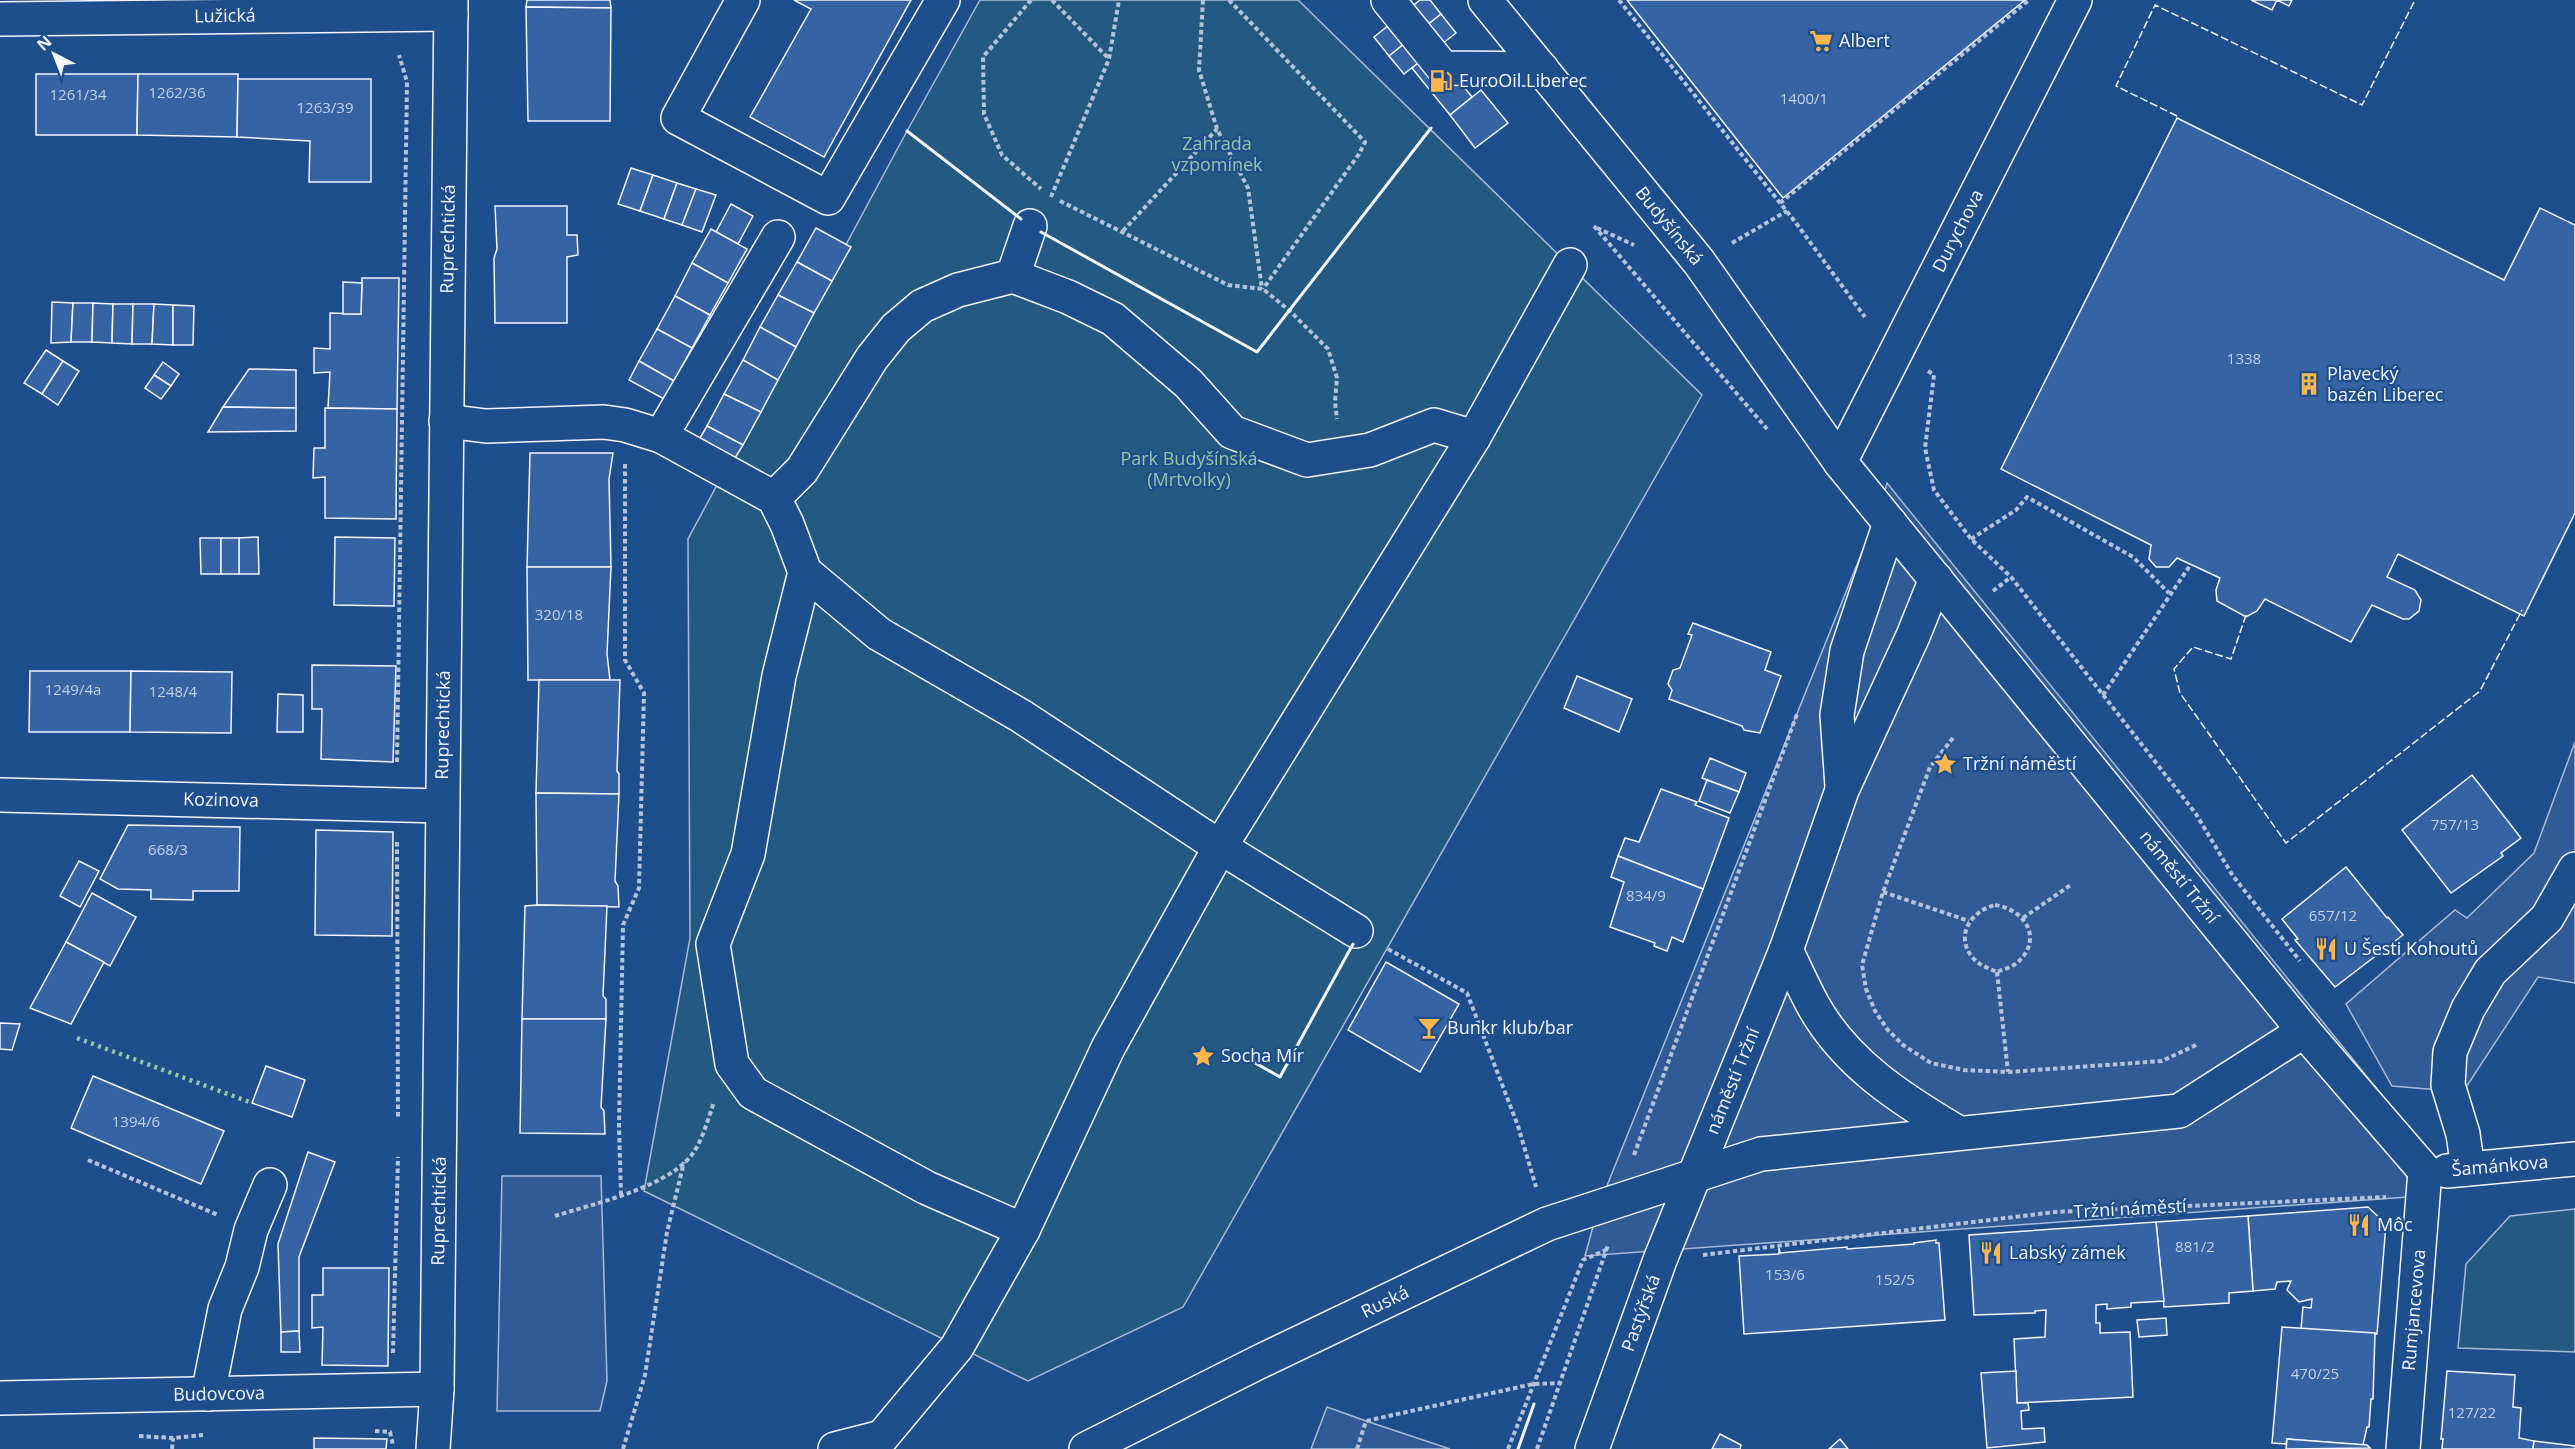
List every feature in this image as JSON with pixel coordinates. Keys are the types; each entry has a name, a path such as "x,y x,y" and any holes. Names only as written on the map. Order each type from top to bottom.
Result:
{"street":[{"path":"743,0 678,117 828,198 943,0"},
{"path":"1388,0 1443,68 1542,69"},
{"name":"Budyšínská","path":"1485,0 1699,262 1840,462"},
{"name":"Durychova","path":"1840,462 2075,0"},
{"name":"Lužická","path":"0,19 451,7"},
{"name":"Ruprechtická","path":"433,1449 437,1389 451,7"},
{"path":"1013,276 1030,226"},
{"path":"661,436 778,237"},
{"path":"835,1449 882,1437 957,1347 1023,1230 1108,1048 1221,847 1474,437 1570,266"},
{"path":"774,498 802,470 872,358 896,328 922,306 958,290 1013,276 1068,297 1113,319 1188,383 1232,432 1307,460 1370,450 1434,425 1474,437"},
{"path":"447,421 486,426 604,422 626,425 661,436 774,498 805,572 879,634 1021,716 1221,847 1356,931"},
{"name":"náměstí Tržní","path":"1840,462 2304,1031 2423,1184"},
{"path":"1842,790 1837,715 1846,651 1890,523"},
{"path":"805,572 779,676 748,854 713,944 732,1064 753,1093 927,1188 1023,1230"},
{"name":"náměstí Tržní","path":"1694,1178 1786,950 1842,790 1913,636 1936,579"},
{"name":"Kozinova","path":"0,795 442,806"},
{"path":"2468,1169 2463,1134 2448,1085 2450,1052 2468,1009 2490,972 2547,918 2575,869"},
{"path":"1786,950 1814,1007 1852,1058 1901,1099 1957,1132"},
{"path":"1694,1178 1761,1154 2179,1110 2304,1031"},
{"name":"Šamánkova","path":"2423,1184 2468,1169 2575,1159"},
{"name":"Ruská","path":"1086,1449 1259,1362 1547,1224 1694,1178"},
{"name":"Pastýřská","path":"1592,1449 1660,1260 1694,1178"},
{"name":"Rumjancevova","path":"2403,1449 2423,1184"},
{"path":"208,1394 225,1309 270,1185"},
{"name":"Budovcova","path":"0,1398 437,1389"}],"path":[{"path":"1031,0 983,57 984,114 1002,155 1051,197 1228,285 1263,289 1290,311 1328,349 1337,378 1335,402 1341,455"},
{"path":"1052,0 1109,59"},
{"path":"1051,197 1109,59 1119,0"},
{"path":"1203,0 1199,70 1217,129 1248,188 1263,289"},
{"path":"1229,0 1365,142 1359,154 1263,289"},
{"path":"1619,0 1787,211 1865,317"},
{"path":"1780,203 2029,0"},
{"path":"397,762 407,82 399,55"},
{"path":"1123,231 1217,129"},
{"path":"1699,262 1787,211"},
{"path":"1641,248 1594,226 1770,433"},
{"path":"1927,370 1934,375 1925,448 1934,490 1971,539 2011,577 2196,814 2233,876 2306,968"},
{"path":"621,1195 619,1126 623,925 639,888 644,693 625,660 626,425"},
{"path":"1971,539 2016,510 2027,497 2133,556 2169,593"},
{"path":"2103,695 2169,593 2191,564"},
{"path":"1992,592 2011,577"},
{"path":"1537,1449 1607,1249 1615,1203 1800,704"},
{"path":"1953,738 1930,767 1883,892 1862,965 1866,989 1875,1011 1887,1029 1903,1045 1931,1063 1964,1070 2008,1072 2162,1061 2196,1045"},
{"path":"397,841 399,1123"},
{"path":"2023,918 2072,884"},
{"path":"1883,892 1969,921"},
{"path":"1995,905 2015,910 2023,918 2029,936 2024,955 2017,963 1997,972 1980,964 1967,950 1965,931 1969,921 1976,913 1995,905"},
{"path":"1356,931 1467,993 1518,1126 1547,1224"},
{"path":"1997,972 2008,1072"},
{"path":"555,1216 621,1195 673,1173 696,1147 732,1064"},
{"path":"393,1355 398,1147"},
{"path":"88,1160 252,1230"},
{"path":"623,1449 645,1375 667,1232 684,1162"},
{"name":"Tržní náměstí","path":"1660,1260 2055,1212 2423,1184"},
{"path":"1508,1449 1583,1260 1607,1249"},
{"path":"1357,1449 1366,1421 1533,1384 1561,1383"},
{"path":"390,1432 392,1449"},
{"path":"172,1449 173,1438"}],"green space":[{"name":"Park Budyšínská (Mrtvolky)","path":"980,0 1298,0 1702,395 1183,1307 1028,1381 644,1191 690,938 688,539"},
{"path":"2575,1209 2575,1352 2458,1348 2466,1264 2510,1216"}],"shaded area":[{"name":"Tržní náměstí","path":"1887,483 2394,1110 2422,1196 1585,1256 1598,1208 1879,510"},
{"path":"2575,742 2575,983 2538,977 2463,1092 2392,1086 2346,1004 2455,910 2467,918 2534,853"},
{"path":"502,1176 601,1176 607,1381 600,1411 497,1411"},
{"path":"1327,1407 1366,1421 1450,1449 1311,1449"}],"building":[{"path":"527,0 610,0 611,8 526,7"},
{"path":"794,0 911,0 824,157 750,117 811,9"},
{"path":"1420,0 1430,0 1441,14 1389,56 1374,37"},
{"path":"1627,0 2025,0 1783,198"},
{"path":"2251,0 2277,0 2272,10"},
{"path":"2277,0 2292,0 2289,6"},
{"path":"526,7 611,8 610,121 528,121"},
{"path":"1441,14 1456,33 1404,74 1389,56"},
{"path":"1434,50 1472,97 1450,115 1412,68"},
{"path":"36,74 138,74 137,135 36,135"},
{"path":"138,74 238,74 237,137 137,135"},
{"path":"238,79 371,79 371,182 309,182 310,141 237,137"},
{"path":"1481,90 1508,123 1475,148 1450,115"},
{"name":"Plavecký bazén Liberec","path":"2177,118 2504,280 2540,208 2575,225 2575,513 2524,616 2398,554 2387,577 2415,590 2421,600 2419,611 2409,619 2403,619 2372,605 2351,642 2265,599 2257,611 2246,617 2217,601 2216,590 2220,578 2177,558 2169,567 2156,567 2149,559 2151,545 2001,469"},
{"path":"631,168 653,175 640,211 618,204"},
{"path":"653,175 677,183 664,219 640,211"},
{"path":"677,183 696,189 682,225 664,219"},
{"path":"696,189 716,195 702,232 682,225"},
{"path":"731,204 753,216 738,244 716,232"},
{"path":"495,206 567,206 567,235 577,235 578,255 567,257 567,323 495,323 494,258 497,249"},
{"path":"816,228 851,247 832,281 797,262"},
{"path":"711,229 747,249 728,283 692,263"},
{"path":"797,262 832,281 814,313 778,295"},
{"path":"692,263 728,283 710,315 675,296"},
{"path":"362,278 399,278 397,409 328,408 330,372 314,373 314,348 330,349 330,313 361,314"},
{"path":"343,282 362,283 361,314 343,314"},
{"path":"778,295 814,313 796,347 760,327"},
{"path":"675,296 710,315 692,348 657,329"},
{"path":"52,302 73,303 71,342 51,343"},
{"path":"73,303 93,303 92,342 71,342"},
{"path":"93,303 113,304 112,343 92,342"},
{"path":"113,304 133,304 132,344 112,343"},
{"path":"133,304 154,304 152,344 132,344"},
{"path":"154,304 173,305 173,345 152,344"},
{"path":"173,305 194,306 193,345 173,345"},
{"path":"760,327 796,347 778,380 743,360"},
{"path":"657,329 692,348 674,381 639,361"},
{"path":"46,350 63,361 42,394 24,383"},
{"path":"743,360 778,380 761,412 724,394"},
{"path":"63,361 79,371 58,405 42,394"},
{"path":"639,361 674,381 664,399 629,380"},
{"path":"163,362 179,374 171,386 154,375"},
{"path":"249,369 296,370 296,408 223,407"},
{"path":"154,375 171,386 161,399 145,388"},
{"path":"724,394 761,412 743,445 707,426"},
{"path":"223,407 296,408 296,431 208,432"},
{"path":"325,408 397,409 396,519 325,518 325,477 313,478 314,448 325,448"},
{"path":"707,426 743,445 732,463 697,443"},
{"path":"530,453 613,453 609,479 611,567 527,567"},
{"path":"258,537 259,574 239,574 239,538"},
{"path":"335,537 395,538 394,606 334,605"},
{"path":"200,538 221,538 221,574 201,574"},
{"path":"221,538 239,538 239,574 221,574"},
{"path":"527,567 611,567 607,654 610,680 528,680"},
{"path":"1693,623 1771,652 1765,670 1781,676 1760,733 1744,730 1742,726 1669,699 1672,690 1668,684 1673,670 1680,668 1692,635 1688,634"},
{"path":"312,665 396,666 393,762 321,759 322,709 312,709"},
{"path":"30,671 131,671 130,732 29,732"},
{"path":"131,671 232,672 231,733 130,732"},
{"path":"1577,676 1632,699 1619,732 1564,708"},
{"path":"539,680 620,680 617,771 619,794 536,793"},
{"path":"278,694 303,695 303,732 277,732"},
{"path":"1710,758 1746,773 1739,792 1702,778"},
{"path":"2472,775 2521,838 2501,853 2503,856 2451,893 2402,830"},
{"path":"1707,780 1739,792 1730,813 1699,801"},
{"path":"1661,789 1697,802 1695,805 1729,818 1703,889 1618,856 1625,838 1639,842"},
{"path":"536,793 619,794 615,881 618,886 619,907 537,905"},
{"path":"128,825 240,827 239,891 193,891 193,900 151,899 151,890 118,889 100,879"},
{"path":"316,830 393,832 392,936 315,935"},
{"path":"1618,856 1703,889 1683,942 1672,937 1667,951 1654,946 1655,943 1610,927 1624,882 1611,877"},
{"path":"79,861 99,871 80,907 60,896"},
{"path":"2346,867 2403,935 2335,987 2295,940 2298,939 2282,919"},
{"path":"92,893 136,917 110,966 66,942"},
{"path":"525,906 607,906 603,996 606,999 606,1019 522,1019"},
{"path":"66,942 104,962 71,1024 30,1008"},
{"path":"1386,962 1459,1004 1420,1072 1348,1030"},
{"path":"522,1019 606,1019 601,1107 604,1111 605,1134 520,1133"},
{"path":"0,1023 20,1024 12,1050 0,1049"},
{"path":"266,1066 305,1080 292,1117 252,1103"},
{"path":"93,1076 224,1131 201,1184 71,1128"},
{"path":"308,1152 335,1162 299,1257 299,1331 281,1332 278,1244"},
{"path":"2368,1207 2386,1224 2377,1334 2301,1329 2303,1307 2311,1308 2312,1299 2299,1302 2287,1290 2291,1281 2277,1282 2275,1289 2253,1291 2248,1216"},
{"path":"2248,1216 2253,1291 2229,1293 2229,1303 2164,1307 2156,1222"},
{"path":"2156,1222 2164,1301 2131,1303 2131,1307 2107,1309 2107,1304 2096,1305 2096,1323 2100,1323 2100,1333 2130,1332 2133,1397 2017,1403 2014,1339 2045,1337 2046,1310 2035,1311 2035,1313 1974,1315 1969,1235"},
{"path":"1936,1240 1936,1243 1939,1243 1945,1320 1744,1334 1739,1256 1779,1254 1779,1248 1780,1253 1914,1244"},
{"path":"323,1268 389,1268 388,1366 322,1365 323,1327 312,1328 312,1295 323,1295"},
{"path":"2166,1318 2167,1335 2139,1337 2137,1320"},
{"path":"2282,1327 2375,1333 2373,1399 2371,1399 2369,1427 2367,1427 2363,1445 2287,1439 2286,1444 2272,1443"},
{"path":"299,1331 300,1352 281,1352 281,1332"},
{"path":"2016,1371 2017,1403 2028,1403 2029,1410 2021,1411 2022,1429 2044,1428 2045,1442 1987,1448 1981,1373"},
{"path":"2447,1371 2515,1375 2513,1407 2521,1408 2519,1438 2534,1441 2533,1449 2442,1449"},
{"path":"1720,1434 1741,1445 1740,1449 1712,1449"},
{"path":"314,1438 387,1439 386,1449 314,1449"},
{"path":"1840,1439 1848,1449 1829,1449"},
{"path":"2287,1439 2367,1445 2370,1448 2286,1449"},
{"path":"2534,1441 2575,1446 2575,1449 2533,1449"}],"hedge":[{"path":"77,1038 252,1103"}],"fence":[{"path":"2177,116 2116,86 2155,5 2362,105 2415,0"},
{"path":"2246,615 2231,659 2193,647 2174,669 2180,693 2286,843 2480,691 2522,610"}],"wall":[{"path":"1041,232 1257,352 1431,128"},
{"path":"907,131 1021,219"},
{"path":"1250,1060 1280,1077 1353,944"},
{"path":"1518,1449 1534,1404"}],"place":[{"name":"Albert","path":"1821,41"},
{"name":"EuroOil Liberec","path":"1441,81"},
{"name":"Plavecký bazén Liberec","path":"2309,384"},
{"name":"Tržní náměstí","path":"1945,764"},
{"name":"U Šesti Kohoutů","path":"2326,949"},
{"name":"Bunkr klub/bar","path":"1429,1028"},
{"name":"Socha Mír","path":"1203,1056"},
{"name":"Môc","path":"2359,1225"},
{"name":"Labský zámek","path":"1991,1253"}],"park label":[{"name":"Zahrada vzpomínek","path":"1217,154"}]}
